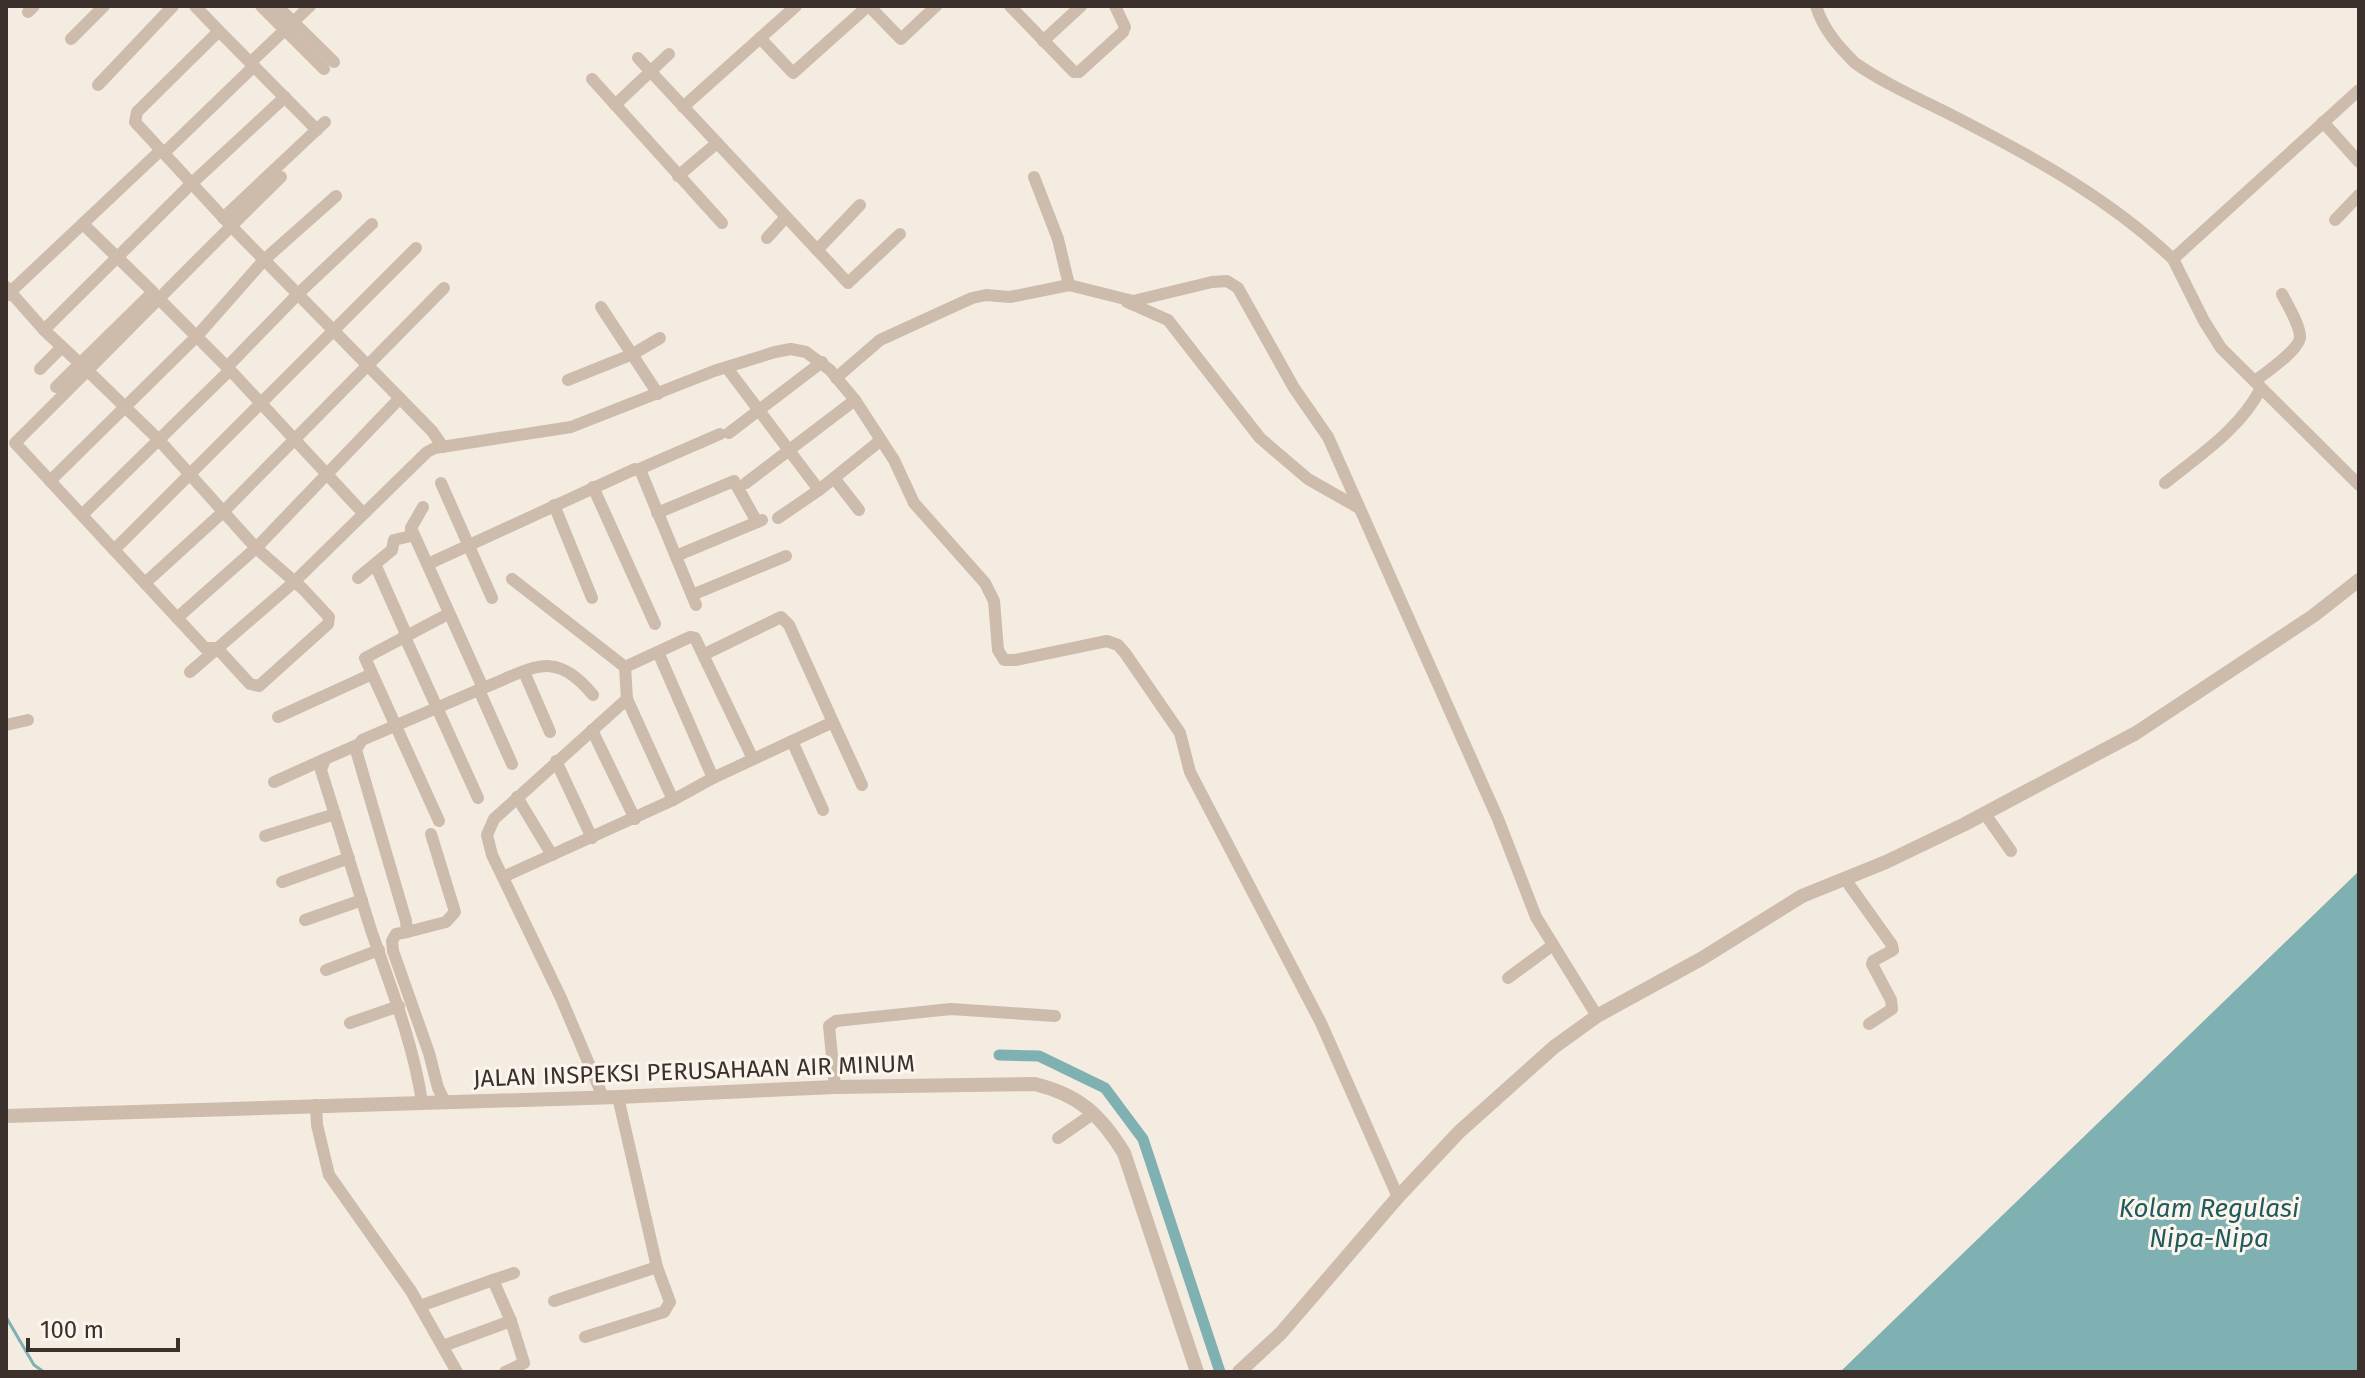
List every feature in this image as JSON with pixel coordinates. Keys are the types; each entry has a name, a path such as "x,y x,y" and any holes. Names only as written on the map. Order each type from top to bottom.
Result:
{"street":[{"path":"71,39 104,6"},
{"path":"98,85 173,6"},
{"path":"56,387 84,367 159,299 227,222 321,126 285,97 195,6"},
{"path":"261,6 288,25 329,66"},
{"path":"277,6 288,25"},
{"path":"83,224 153,292 84,367 15,443 205,648 217,648 250,684 259,686 330,620 327,614 256,548 158,439 126,407 84,367 44,330 7,291 162,151 310,6"},
{"path":"683,107 796,6"},
{"path":"760,38 793,73 868,6 901,39 936,6"},
{"path":"1010,6 1070,69 1079,72 1123,32 1125,27 1115,6"},
{"path":"1043,41 1081,6"},
{"path":"1816,6 1826,30 1855,63 2008,144 2102,201 2139,228 2173,259 2213,337 2229,358 2359,485"},
{"path":"219,31 137,112 135,122 227,222 432,431 443,447"},
{"path":"615,105 669,54"},
{"path":"638,58 848,283 900,234"},
{"path":"592,79 722,223"},
{"path":"2173,259 2359,90"},
{"path":"44,330 191,184 285,97"},
{"path":"2323,122 2359,162"},
{"path":"678,176 717,143"},
{"path":"227,222 281,177"},
{"path":"1034,177 1058,239 1069,285"},
{"path":"2335,220 2359,195"},
{"path":"50,481 197,336 264,260 336,196"},
{"path":"817,250 860,205"},
{"path":"767,238 786,217"},
{"path":"82,515 299,293 372,224"},
{"path":"114,550 416,248"},
{"path":"1124,300 1143,300 1212,282 1227,281 1238,288 1294,388 1328,437 1498,819 1536,917 1597,1016"},
{"path":"836,378 880,340 963,301 986,295 1019,296 1069,285 1124,300 1168,320 1260,438 1308,479 1359,508"},
{"path":"145,583 223,512 444,288"},
{"path":"2165,483 2236,424 2255,401 2258,384 2300,341 2300,333 2282,294"},
{"path":"159,299 363,513"},
{"path":"601,307 658,394"},
{"path":"568,380 633,354 660,338"},
{"path":"40,369 62,347"},
{"path":"190,672 293,583 424,453 443,447 571,427 775,352 791,349 806,352 822,362 855,400 881,440 914,503 985,583 994,601 998,650 1004,660 1100,642 1113,643 1125,653 1180,733 1190,772 1321,1023 1398,1197"},
{"path":"428,564 629,471 725,433 758,412 822,362"},
{"path":"727,368 819,490"},
{"path":"177,618 256,548 400,398"},
{"path":"746,483 855,400"},
{"path":"778,518 819,490 881,440"},
{"path":"637,470 694,600 786,556"},
{"path":"834,478 859,510"},
{"path":"657,513 734,481 759,521 676,556"},
{"path":"441,483 492,598"},
{"path":"593,487 655,624"},
{"path":"554,505 592,598"},
{"path":"358,578 392,550 394,540 411,536 411,528 423,507"},
{"path":"411,528 512,764"},
{"path":"375,564 478,798"},
{"path":"512,579 625,667 627,699 673,800"},
{"path":"1239,1372 1281,1333 1398,1197 1459,1132 1522,1075 1597,1016 1701,959 1802,896 1886,862 1985,814 2136,733 2305,621 2359,580"},
{"path":"439,821 365,658 448,614"},
{"path":"705,654 781,617 789,625 862,785"},
{"path":"625,667 690,637 698,641 753,759"},
{"path":"658,652 713,778"},
{"path":"274,782 362,740 543,664 559,666 572,674 593,695"},
{"path":"524,672 550,732"},
{"path":"278,717 372,674"},
{"path":"585,1337 664,1312 670,1302 657,1267 611,1097 492,855 487,835 494,819 627,699"},
{"path":"6,725 28,720"},
{"path":"503,877 635,819 713,778 833,722"},
{"path":"592,730 635,819"},
{"path":"792,741 823,810"},
{"path":"357,745 356,755 403,908 407,932"},
{"path":"325,759 321,770 399,1006 417,1070 422,1102"},
{"path":"556,761 592,838"},
{"path":"517,797 552,855"},
{"path":"265,836 335,814"},
{"path":"1985,814 2011,851"},
{"path":"431,834 455,912 446,922 396,934 392,941 445,1102"},
{"path":"282,882 349,858"},
{"path":"1845,879 1868,908 1893,950 1872,964 1891,1000 1892,1009 1869,1024"},
{"path":"305,920 362,900"},
{"path":"1508,978 1553,945"},
{"path":"326,970 379,950"},
{"path":"350,1023 399,1006"},
{"path":"835,1087 829,1026 836,1021 951,1009 1055,1016"},
{"name":"JALAN INSPEKSI PERUSAHAAN AIR MINUM","path":"6,1116 835,1087 1035,1084 1060,1090 1081,1102 1111,1131 1124,1153 1197,1372"},
{"path":"316,1105 317,1125 329,1175 420,1306 454,1371"},
{"path":"1058,1138 1094,1113"},
{"path":"554,1301 657,1267"},
{"path":"420,1306 514,1273"},
{"path":"493,1280 511,1321 524,1363 505,1372"},
{"path":"443,1346 511,1321"}],"water":[{"name":"Kolam Regulasi Nipa-Nipa","path":"2359,871 2359,1372 1840,1372"}],"waterway":[{"path":"999,1055 1039,1056 1105,1088 1143,1139 1220,1372"},
{"path":"6,1317 34,1365 44,1372"}]}
